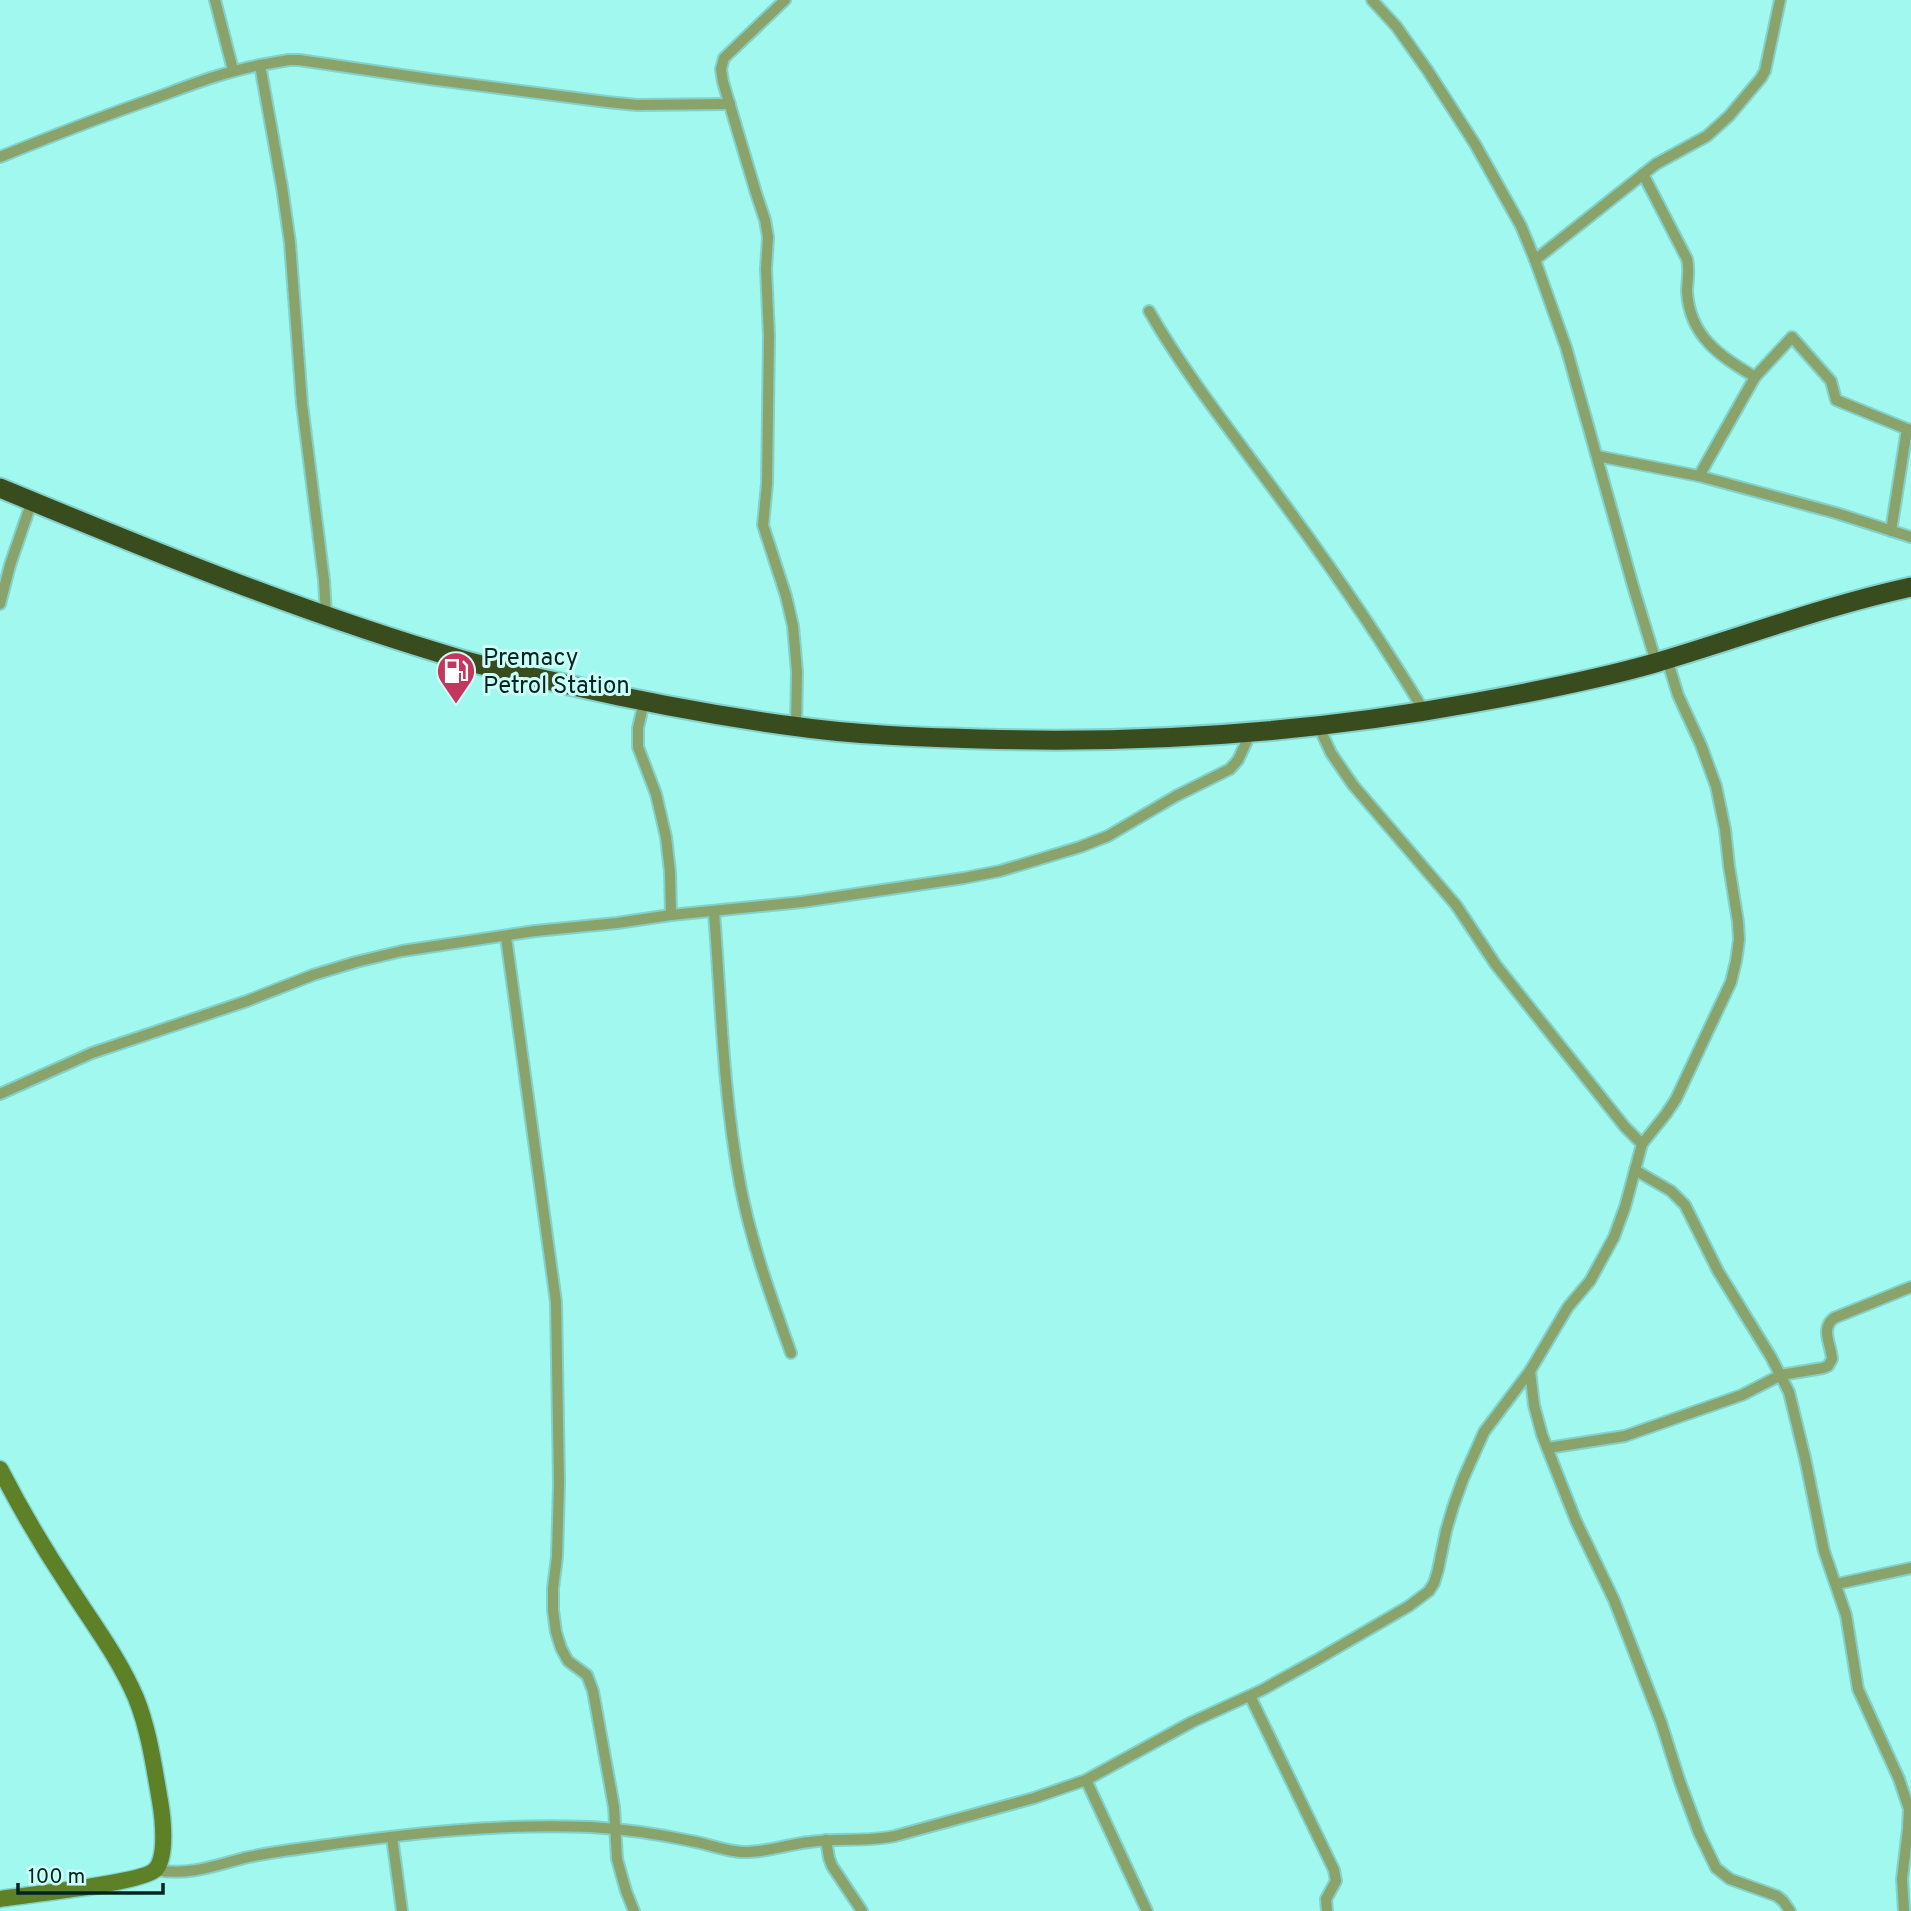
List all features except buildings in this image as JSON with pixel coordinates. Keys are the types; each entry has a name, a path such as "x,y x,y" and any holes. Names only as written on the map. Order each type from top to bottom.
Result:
{"highway":[{"path":"0,488 246,587 467,661 645,702 796,727 938,738 1121,740 1251,732 1424,711 1580,681 1662,661 1813,613 1911,587"}],"street":[{"path":"215,0 233,70"},
{"path":"785,0 724,58 721,74 768,237 767,484 763,525 793,626 797,672 796,727"},
{"path":"0,1899 143,1877 156,1870 190,1871 281,1851 480,1828 518,1826 615,1829 743,1852 826,1840 895,1836 1034,1798 1086,1780 1192,1723 1250,1696 1362,1634 1429,1591 1434,1583 1453,1507 1473,1454 1484,1432 1530,1371 1569,1307 1600,1265 1621,1217 1642,1144 1666,1114 1690,1072 1731,982 1739,940 1725,829 1716,786 1701,745 1662,661 1597,456 1566,347 1535,260 1521,226 1475,144 1412,47 1371,0"},
{"path":"1535,260 1643,174 1669,156 1707,136 1729,116 1761,78 1768,61 1780,0"},
{"path":"0,158 88,121 233,70 289,60 637,105 730,104"},
{"path":"260,65 290,243 302,404 323,568 326,614"},
{"path":"1643,174 1689,265 1687,294 1699,331 1713,349 1755,377"},
{"path":"1149,310 1208,400 1382,642 1424,711"},
{"path":"1699,476 1755,377 1792,337 1831,381 1836,400 1909,430 1891,531"},
{"path":"1597,456 1699,476 1814,506 1911,537"},
{"path":"0,604 32,501"},
{"path":"645,702 638,729 638,747 656,794 666,837 671,915"},
{"path":"1318,725 1331,753 1353,785 1456,905 1496,965 1625,1127 1642,1144"},
{"path":"0,1094 92,1053 247,1001 327,970 402,951 535,931 802,902 1000,871 1080,847 1108,835 1175,796 1230,769 1238,760 1251,732"},
{"path":"714,912 728,1097 736,1162 756,1248 791,1353"},
{"path":"506,937 555,1301 559,1494 553,1610 561,1648 568,1661 587,1675 593,1691 614,1807 620,1871 634,1911"},
{"path":"1635,1170 1671,1191 1685,1205 1718,1271 1789,1392 1824,1551 1844,1604 1858,1689 1899,1779 1909,1809 1902,1879 1906,1904"},
{"path":"1548,1448 1625,1436 1742,1395 1781,1376 1828,1366 1832,1355 1826,1327 1833,1318 1911,1287"},
{"path":"1530,1371 1534,1405 1548,1448 1576,1521 1614,1600 1661,1722 1689,1809 1711,1860 1716,1868 1730,1879 1777,1896 1790,1911"},
{"path":"0,1469 20,1510 44,1549 112,1651 136,1699 148,1738 163,1816 162,1852 156,1870"},
{"path":"1837,1584 1911,1568"},
{"path":"1250,1696 1334,1870 1336,1881 1326,1899 1327,1911"},
{"path":"1086,1780 1147,1911"},
{"path":"392,1837 402,1911"},
{"path":"826,1840 832,1866 862,1911"}],"place":[{"name":"Premacy Petrol Station","path":"456,705"}]}
